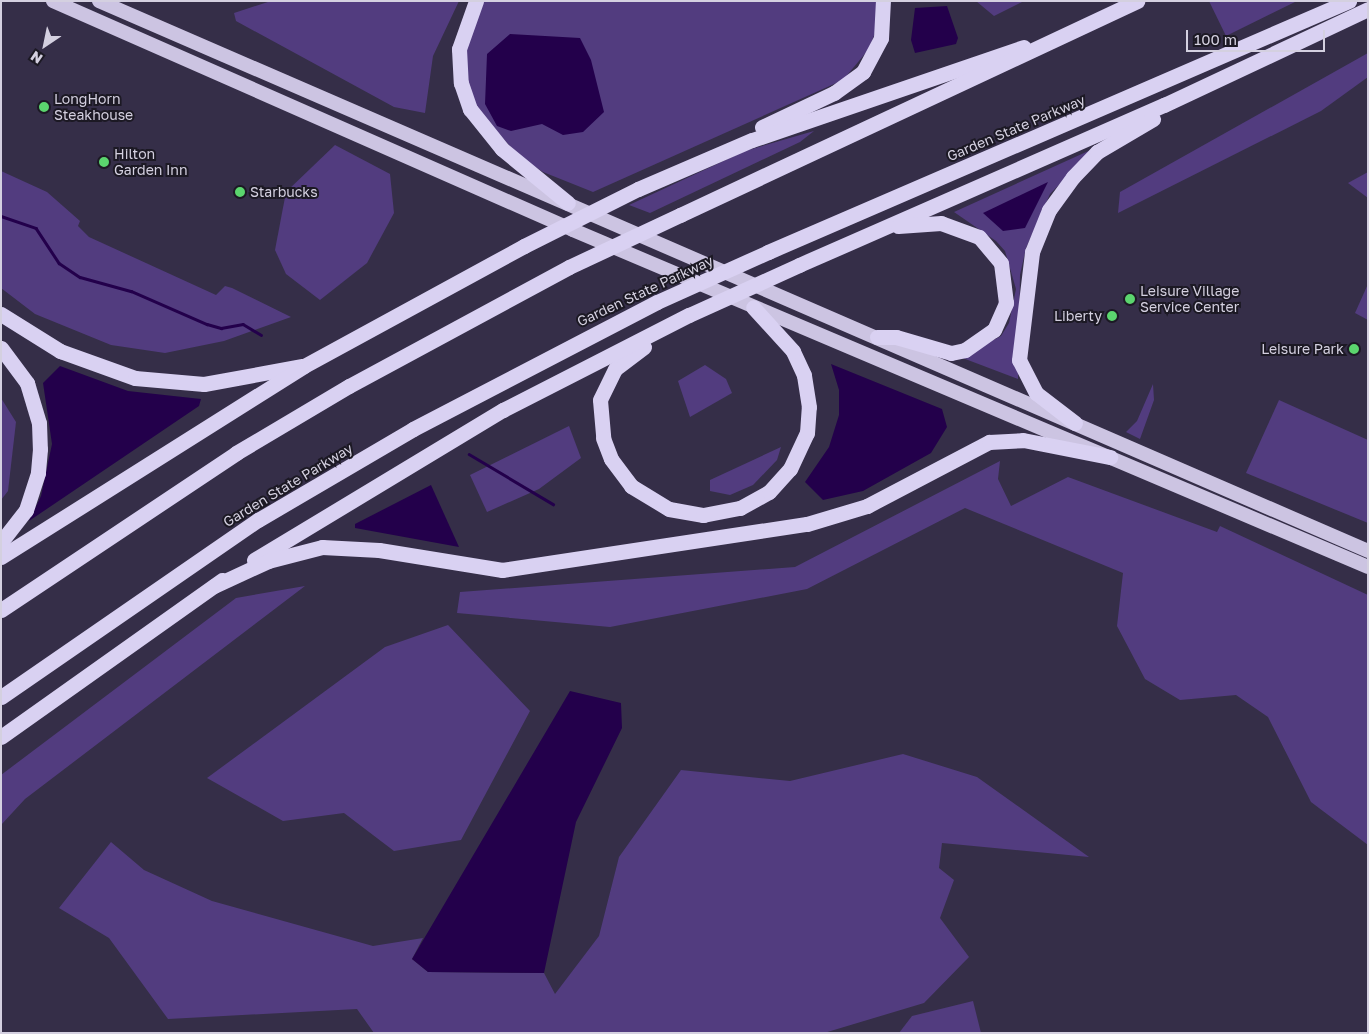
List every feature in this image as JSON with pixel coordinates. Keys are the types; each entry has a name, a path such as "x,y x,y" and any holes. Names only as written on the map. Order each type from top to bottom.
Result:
{"highway":[{"path":"53,1 753,307 1368,567"},
{"path":"99,1 1368,551"},
{"path":"476,1 459,49 461,83 470,109 502,150 568,203"},
{"path":"1,557 304,366 524,246 851,83 877,49 883,1"},
{"path":"1,610 236,453 349,386 569,267 1138,1"},
{"name":"Garden State Parkway","path":"1,697 258,520 413,429 657,302 768,252 1349,1"},
{"path":"1,737 214,586 428,453 690,315 882,228 1164,105 1368,9"},
{"path":"687,166 972,61 1063,36"},
{"path":"1075,423 1036,393 1019,360 1032,252 1049,210 1072,177 1097,152 1153,119 1164,105"},
{"path":"876,337 896,337 951,352 965,350 994,330 1007,295 1001,263 979,237 941,223 882,228"},
{"path":"661,330 615,369 605,386 599,418 603,438 620,473 644,496 683,513 723,512 769,492 790,469 807,433 809,407 804,375 788,344 753,307"},
{"path":"1,314 60,351 135,378 204,384 304,366"},
{"path":"1,348 27,383 39,423 40,449 38,473 26,510 1,542"},
{"path":"214,586 268,561 322,547 379,550 502,570 807,524 866,506 989,442 1023,440 1110,457"}],"shaded area":[{"path":"271,1 459,1 433,56 425,113 394,107 236,21 234,13"},
{"path":"482,1 878,1 878,25 869,49 843,80 593,192 543,172 520,157 478,111 467,86 465,42"},
{"path":"976,1 1024,1 994,16"},
{"path":"1209,1 1297,1 1226,36"},
{"path":"947,6 958,38 956,44 915,53 911,40 915,8"},
{"path":"510,34 580,38 591,60 604,112 583,132 563,135 542,124 511,131 497,126 485,104 487,54"},
{"path":"1368,53 1368,77 1321,111 1118,213 1120,192"},
{"path":"814,131 800,142 650,213 629,205 745,151"},
{"path":"335,145 390,174 394,213 367,263 320,300 286,274 275,250 286,192"},
{"path":"1095,148 1050,194 1026,248 1020,275 1018,379 960,357 1001,336 1009,323 1016,289 1005,251 996,241 954,212"},
{"path":"1,171 47,192 80,221 78,226 89,237 216,295 225,286 232,288 291,317 224,341 165,353 111,345 35,314 1,288"},
{"path":"1368,172 1368,198 1348,183"},
{"path":"1048,182 1025,228 1003,231 983,213"},
{"path":"1368,284 1368,320 1355,313"},
{"path":"831,364 942,409 947,427 931,453 863,491 823,500 805,482 829,447 839,415 839,390"},
{"path":"705,365 726,379 732,393 690,417 678,381"},
{"path":"60,366 128,391 201,399 199,406 29,521 41,496 52,444 43,383"},
{"path":"1153,384 1154,400 1140,439 1126,432 1137,421"},
{"path":"1,398 16,422 8,491 1,500"},
{"path":"1279,400 1368,440 1368,523 1246,473"},
{"path":"569,426 581,458 539,489 487,512 470,475"},
{"path":"781,447 777,460 753,485 730,495 710,491 710,480"},
{"path":"1000,461 998,479 1011,506 1068,477 1217,532 1220,526 1368,595 1368,845 1311,802 1268,717 1236,695 1180,700 1145,679 1117,626 1123,573 965,508 807,589 610,627 457,613 460,592 795,567"},
{"path":"431,485 459,547 355,528 355,524"},
{"path":"305,586 25,799 1,825 1,775 236,598"},
{"path":"448,625 530,711 461,840 394,851 344,813 283,821 207,778 385,647"},
{"path":"570,691 621,703 622,728 576,822 544,973 428,972 412,959"},
{"path":"903,754 977,777 1089,857 942,843 939,868 954,880 940,918 969,957 924,1003 824,1033 374,1033 357,1009 168,1019 109,938 59,908 111,842 144,870 212,901 373,946 423,938 412,959 428,972 544,973 555,994 599,936 619,857 681,770 790,781"},
{"path":"973,1001 981,1033 899,1033 912,1016"}],"waterway":[{"path":"1,216 36,228 59,263 80,277 131,291 207,324 221,328 243,324 261,335"},
{"path":"469,454 553,504"}],"place":[{"name":"LongHorn Steakhouse","path":"44,107"},
{"name":"Hilton Garden Inn","path":"104,162"},
{"name":"Starbucks","path":"240,192"},
{"name":"Leisure Village Service Center","path":"1130,299"},
{"name":"Liberty","path":"1112,316"},
{"name":"Leisure Park","path":"1354,349"}]}
